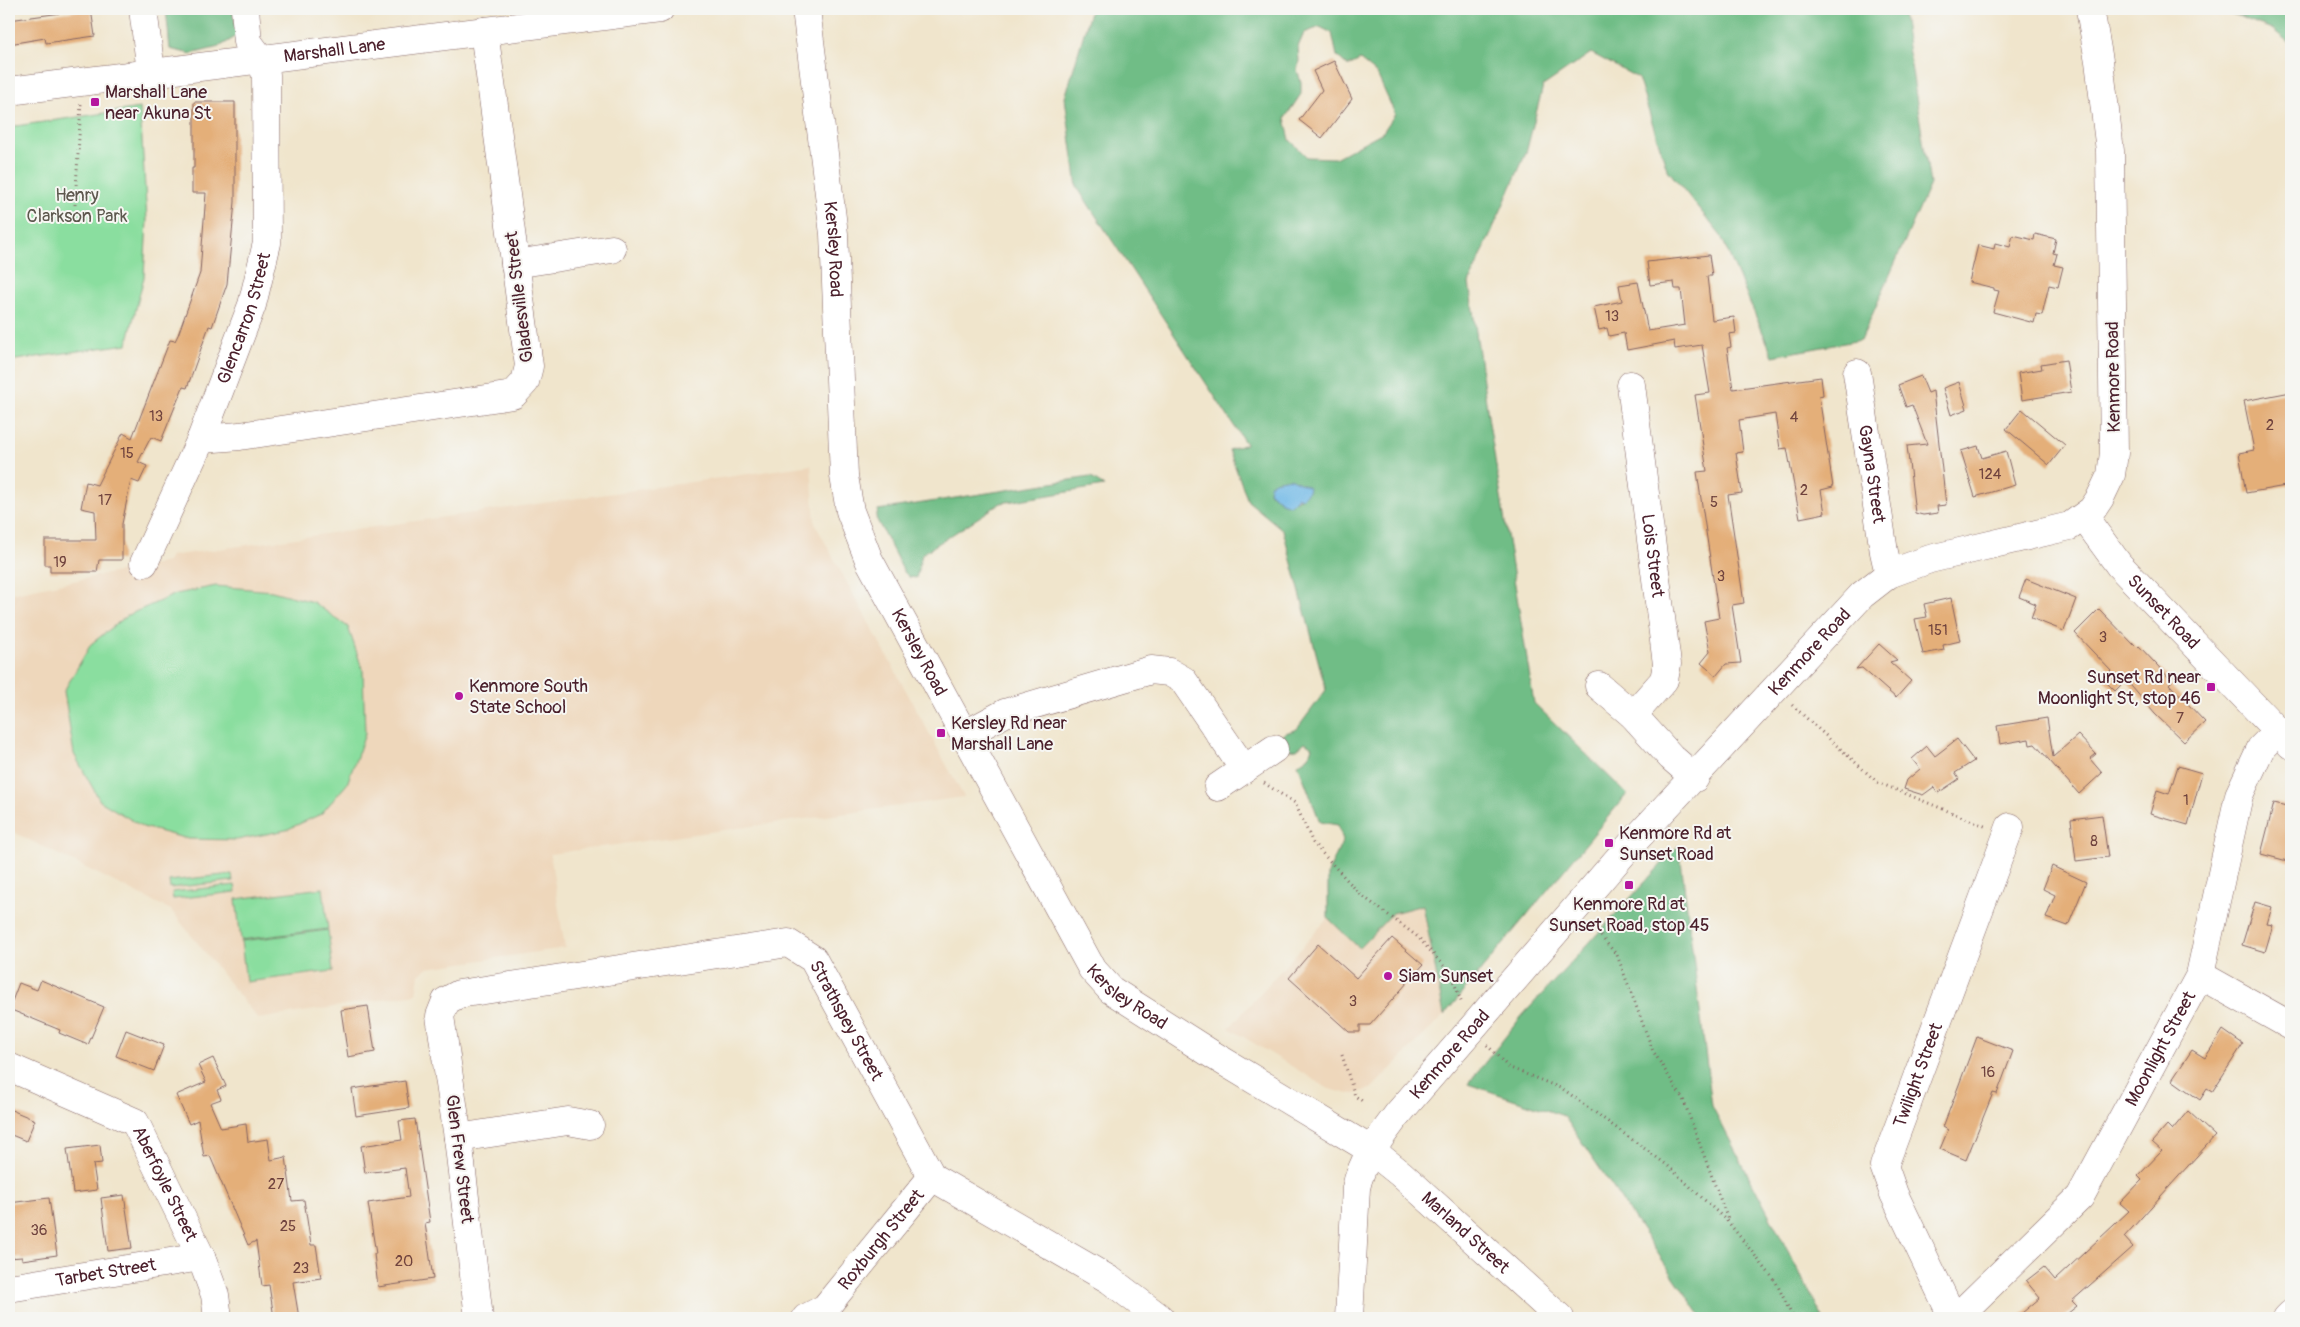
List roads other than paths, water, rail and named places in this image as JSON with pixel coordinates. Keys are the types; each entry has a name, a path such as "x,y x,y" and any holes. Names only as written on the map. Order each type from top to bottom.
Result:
{"street":[{"path":"143,9 151,72"},
{"name":"Glencarron Street","path":"144,564 201,439 252,305 267,243 266,74 260,58 248,42 245,9"},
{"name":"Marshall Lane","path":"9,91 660,9"},
{"name":"Kersley Road","path":"806,9 834,234 844,476 850,511 869,560 1092,969 1111,990 1213,1055 1371,1150"},
{"name":"Kenmore Road","path":"1349,1318 1356,1188 1358,1177 1371,1150 1397,1115 1573,909 1862,595 1889,574 1930,559 2062,528 2084,517 2092,510 2106,489 2111,475 2114,453 2110,151 2099,60 2090,9"},
{"name":"Gladesville Street","path":"201,439 240,436 513,395 525,382 529,366 484,31"},
{"path":"515,264 612,249"},
{"name":"Gayna Street","path":"1857,373 1882,542 1889,574"},
{"name":"Lois Street","path":"1631,385 1667,664 1664,680 1633,715"},
{"name":"Sunset Road","path":"2084,517 2119,565 2284,738"},
{"path":"964,735 1005,713 1151,670 1169,672 1183,680 1244,769"},
{"path":"1599,686 1633,715 1671,757 1695,778"},
{"name":"Moonlight Street","path":"1954,1318 2080,1197 2200,975 2239,795 2261,748 2284,738"},
{"path":"1218,787 1274,749"},
{"name":"Twilight Street","path":"1954,1318 1894,1194 1884,1166 2010,827"},
{"name":"Strathspey Street","path":"446,1001 459,994 788,943 813,959 932,1177"},
{"path":"2200,975 2291,1026"},
{"name":"Glen Frew Street","path":"446,1001 440,1016 458,1138 480,1318"},
{"name":"Aberfoyle Street","path":"9,1067 135,1122 201,1257 215,1296 218,1318"},
{"path":"458,1138 568,1121 590,1125"},
{"name":"Marland Street","path":"1371,1150 1402,1174 1560,1318"},
{"path":"932,1177 1110,1280 1160,1318"},
{"name":"Roxburgh Street","path":"806,1318 825,1308 932,1177"},
{"name":"Tarbet Street","path":"9,1288 201,1257"},
{"path":"2287,1318 2291,1314"}],"water":[{"path":"1289,478 1309,487 1308,492 1302,498 1298,497 1290,505 1281,502 1269,491 1270,484 1274,481"}],"place":[{"name":"Marshall Lane near Akuna St","path":"95,102"},
{"name":"Sunset Rd near Moonlight St, stop 46","path":"2211,687"},
{"name":"Kenmore South State School","path":"459,696"},
{"name":"Kersley Rd near Marshall Lane","path":"941,733"},
{"name":"Kenmore Rd at Sunset Road","path":"1609,843"},
{"name":"Kenmore Rd at Sunset Road, stop 45","path":"1629,885"},
{"name":"Siam Sunset","path":"1388,976"}],"park label":[{"name":"Henry Clarkson Park","path":"77,205"}]}
